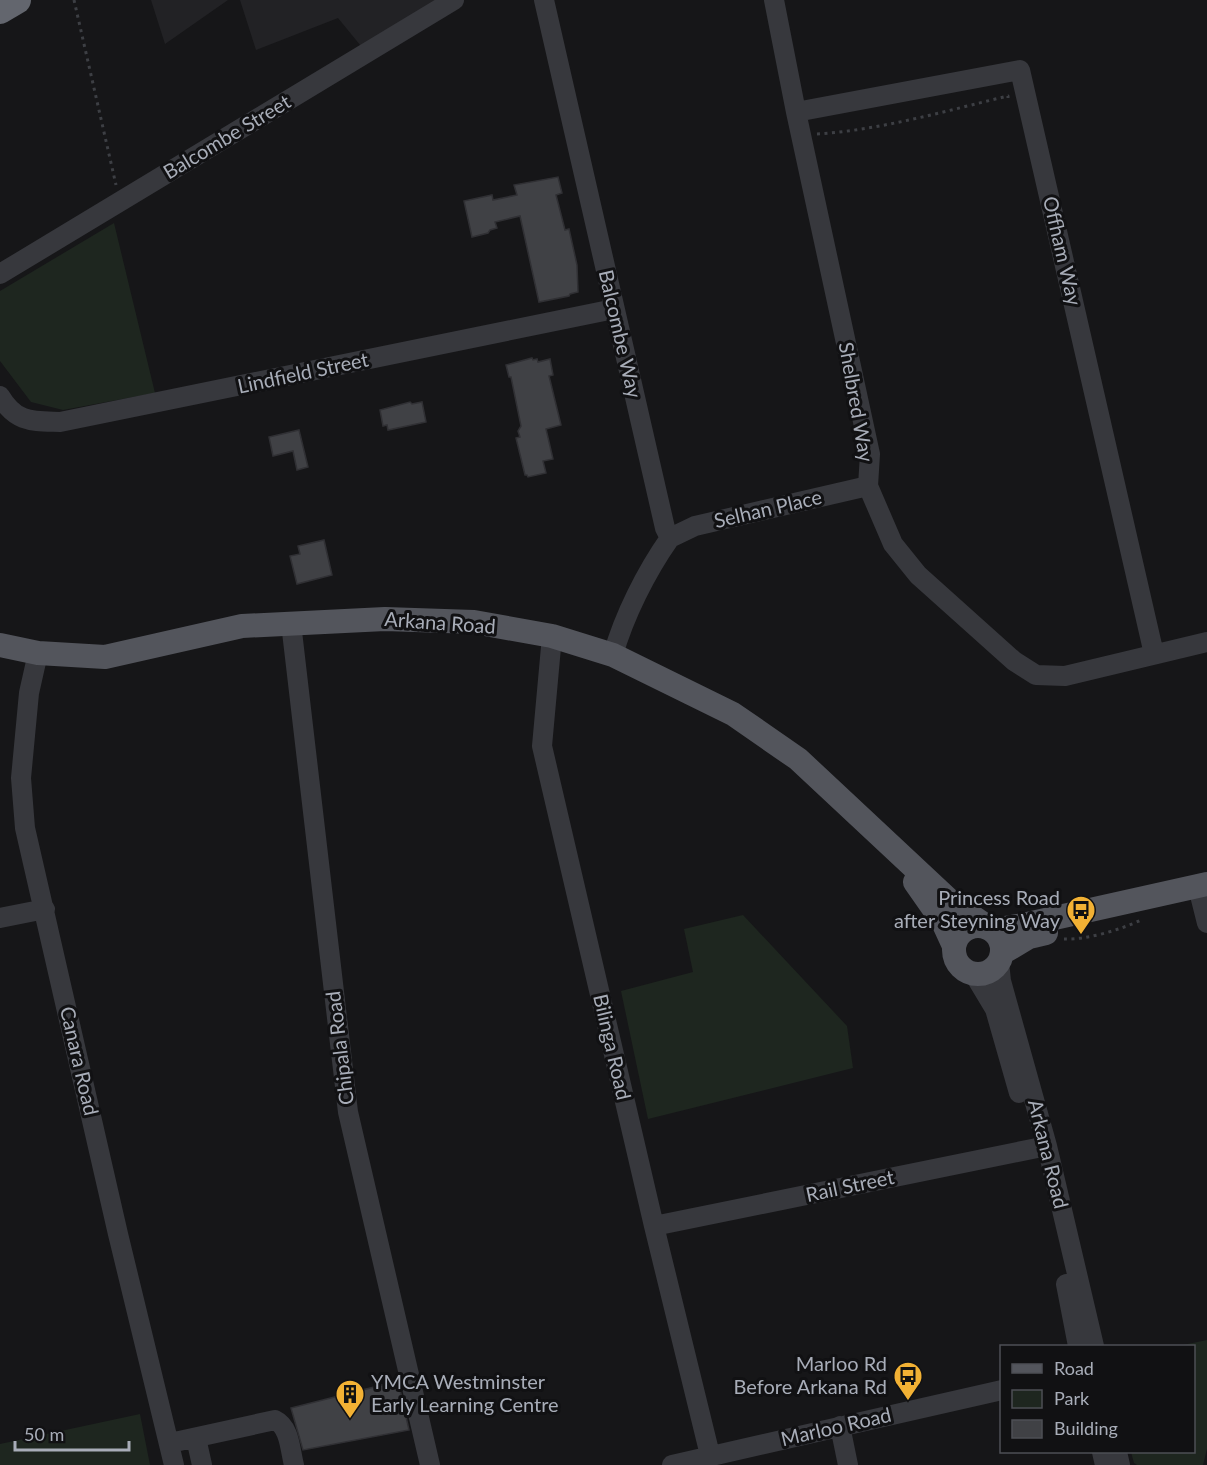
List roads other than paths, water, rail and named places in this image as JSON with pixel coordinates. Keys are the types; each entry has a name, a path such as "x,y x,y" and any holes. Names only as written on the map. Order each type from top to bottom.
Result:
{"highway":[{"path":"0,10 17,0"}],"main road":[{"name":"Arkana Road","path":"0,645 38,653 105,657 242,626 385,619 474,622 552,636 613,656 733,714 798,759 951,902 989,928"},
{"name":"Arkana Road","path":"890,846 943,922 954,946"},
{"path":"1203,892 1029,937 1001,957 993,969 984,973 974,974 963,969 958,964 954,952 954,946 960,933 972,926 989,928 1023,925 1203,892"},
{"path":"989,928 998,936 1001,957"}],"street":[{"name":"Balcombe Street","path":"0,274 454,0"},
{"name":"Balcombe Way","path":"544,0 665,528 670,538"},
{"name":"Shelbred Way","path":"774,0 803,147 870,454 868,486 893,544 918,575 1014,661 1036,675 1065,676 1207,642"},
{"name":"Offham Way","path":"796,112 1020,70 1154,654"},
{"name":"Lindfield Street","path":"0,396 5,405 26,421 60,422 614,309"},
{"name":"Selhan Place","path":"670,538 695,526 868,486"},
{"path":"613,656 620,631 660,552 670,538"},
{"name":"Chipala Road","path":"291,623 348,1112 430,1465"},
{"name":"Bilinga Road","path":"552,636 542,746 654,1226 711,1455"},
{"name":"Canara Road","path":"38,653 29,693 21,778 26,828 118,1234 174,1465"},
{"path":"1203,892 1207,923"},
{"path":"0,918 45,909"},
{"name":"Arkana Road","path":"1001,957 1001,981 1041,1147 1093,1345"},
{"name":"Arkana Road","path":"974,974 995,1009 1041,1147 1078,1345"},
{"name":"Rail Street","path":"654,1226 1041,1147"},
{"name":"Marloo Road","path":"672,1465 1000,1390"},
{"path":"170,1443 275,1420 285,1428 294,1465"},
{"path":"840,1426 848,1465"},
{"path":"196,1438 202,1465"}],"place":[{"name":"Princess Road after Steyning Way","path":"1081,936"},
{"name":"Marloo Rd Before Arkana Rd","path":"908,1402"},
{"name":"YMCA Westminster Early Learning Centre","path":"350,1420"}]}
